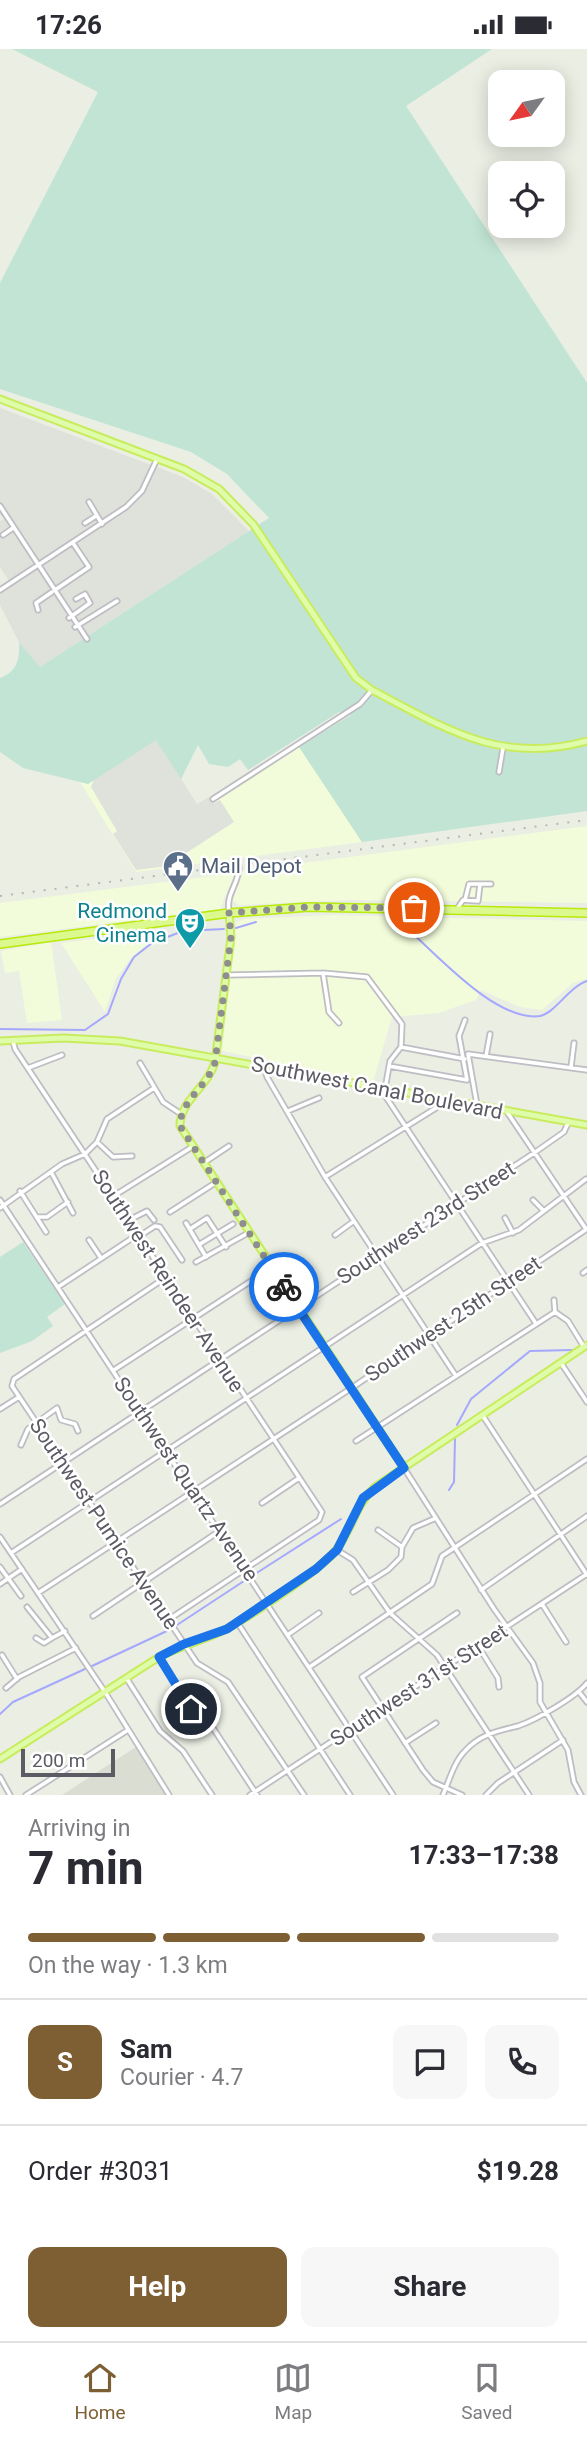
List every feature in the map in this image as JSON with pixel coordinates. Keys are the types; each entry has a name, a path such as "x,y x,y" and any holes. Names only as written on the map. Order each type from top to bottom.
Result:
{"highway":[{"path":"0,944 229,913 309,907 587,913"}],"main road":[{"path":"0,398 209,482 239,507 356,678 372,691 462,734 503,748 550,750 587,741"},
{"path":"229,913 231,937 215,1058 210,1076 181,1114 182,1131 404,1468"},
{"name":"Southwest Canal Boulevard","path":"0,1041 103,1039 587,1125"},
{"path":"0,1759 159,1657 184,1644 217,1634 316,1569 337,1550 363,1498 585,1346"}],"street":[{"path":"0,590 102,524 142,491 157,459"},
{"path":"89,502 102,524"},
{"path":"0,506 87,639"},
{"path":"85,523 96,516"},
{"path":"4,535 14,528"},
{"path":"38,610 36,603 89,568 73,543"},
{"path":"69,618 90,603 85,594 76,599"},
{"path":"75,627 117,601"},
{"path":"213,799 360,704 372,691"},
{"path":"499,772 503,748"},
{"path":"229,913 229,894 238,878 239,868"},
{"path":"465,900 478,901 480,884"},
{"path":"457,909 465,900 467,885 491,884"},
{"path":"324,973 329,1012 339,1023"},
{"path":"226,975 360,974 374,983 402,1024 401,1047 389,1066 382,1089 535,1322"},
{"path":"389,1066 467,1080 459,1036 465,1020"},
{"path":"486,1056 490,1034"},
{"name":"Southwest Reindeer Avenue","path":"13,1041 127,1221 322,1513 319,1520 246,1568"},
{"path":"571,1067 574,1042"},
{"path":"401,1047 465,1059"},
{"path":"477,1107 468,1053 587,1070"},
{"path":"28,1068 62,1055"},
{"path":"140,1063 168,1108 181,1114"},
{"path":"264,1068 326,1177 456,1376"},
{"path":"1,1204 85,1154 97,1142 107,1119 154,1088"},
{"path":"288,1111 319,1098"},
{"path":"326,1177 436,1108"},
{"path":"507,1112 587,1230"},
{"name":"Southwest 23rd Street","path":"0,1504 534,1153 564,1132 568,1123"},
{"path":"97,1142 113,1157 132,1156"},
{"path":"203,1164 229,1146"},
{"path":"112,1198 192,1147"},
{"path":"51,1172 73,1213"},
{"path":"11,1553 482,1243 513,1233 586,1179"},
{"path":"170,1212 215,1183"},
{"path":"20,1191 46,1232"},
{"path":"533,1200 544,1211"},
{"path":"37,1217 47,1216 68,1202"},
{"name":"Southwest Quartz Avenue","path":"1,1204 221,1530 393,1795"},
{"path":"127,1221 144,1211 149,1212 154,1220"},
{"path":"190,1229 207,1218 226,1247"},
{"path":"505,1218 513,1233"},
{"path":"335,1235 354,1221"},
{"path":"186,1223 206,1257"},
{"path":"200,1244 233,1224"},
{"path":"58,1287 155,1226 160,1227 182,1260"},
{"name":"Southwest 25th Street","path":"38,1593 351,1389 587,1230"},
{"path":"196,1262 248,1233"},
{"path":"89,1240 101,1258"},
{"path":"114,1370 271,1268"},
{"path":"86,1330 166,1278"},
{"path":"554,1300 555,1312"},
{"path":"356,1441 535,1322 555,1312"},
{"path":"555,1312 568,1321 585,1346"},
{"name":"Southwest Pumice Avenue","path":"86,1330 12,1381 12,1386 197,1663 228,1682 304,1795"},
{"path":"561,1362 587,1402"},
{"path":"0,1409 19,1397"},
{"path":"21,1445 24,1436 36,1423 57,1408 61,1420 75,1425 78,1431"},
{"path":"482,1414 587,1575"},
{"path":"311,1666 432,1584 442,1556 587,1459"},
{"path":"404,1468 481,1590 509,1626 538,1672 540,1702 563,1741 571,1760 574,1782 581,1795"},
{"path":"262,1503 299,1478"},
{"path":"481,1590 587,1516"},
{"path":"353,1592 401,1557 402,1547 413,1528 436,1518"},
{"path":"93,1616 221,1530"},
{"path":"378,1530 402,1547"},
{"path":"0,1538 65,1631 169,1795"},
{"path":"337,1550 353,1560 390,1613 437,1655 528,1795"},
{"path":"0,1567 21,1596"},
{"path":"168,1620 246,1568"},
{"path":"0,1584 22,1569"},
{"name":"Southwest 31st Street","path":"254,1794 587,1575"},
{"path":"542,1604 566,1642"},
{"path":"27,1607 52,1638"},
{"path":"289,1634 319,1613"},
{"path":"457,1613 362,1677 423,1770 433,1781 462,1795"},
{"path":"237,1622 350,1795"},
{"path":"36,1638 44,1643 65,1631"},
{"path":"478,1646 498,1678 499,1687"},
{"path":"6,1688 17,1679 76,1648"},
{"path":"2,1655 17,1679"},
{"path":"159,1657 191,1709 213,1728 254,1794"},
{"path":"127,1678 160,1731 183,1751 212,1795"},
{"path":"443,1795 464,1751 498,1728 521,1725 579,1692 587,1683"},
{"path":"579,1692 587,1702"},
{"path":"405,1743 436,1723"},
{"path":"26,1795 128,1730"},
{"path":"486,1795 513,1773 563,1741"},
{"path":"0,1777 10,1795"}],"shaded area":[{"path":"12,49 492,49 406,106 488,231 488,238 492,238 587,383 587,811 362,842 299,747 351,715 339,712 248,770 240,759 228,767 209,764 198,745 181,779 156,740 88,784 23,768 0,752 0,678 14,668 19,654 19,642 40,667 269,518 227,474 191,452 0,389 0,283 98,92"},
{"path":"0,408 183,477 212,494 249,531 40,667 19,642 0,605 0,587 9,581 0,567 0,521 4,519 0,514"},
{"path":"156,739 197,804 209,797 214,803 220,800 234,822 183,855 184,864 136,870 113,834 117,831 91,787 95,778"},
{"path":"156,740 201,810 299,747 362,842 136,872 80,782 88,784"},
{"path":"587,826 587,903 352,900 239,905 233,901 243,871"},
{"path":"235,873 220,909 0,937 0,903"},
{"path":"333,915 587,921 587,979 573,983 542,1010 520,1007 481,990 476,1000 439,1013 392,1017 373,1082 222,1051 236,923 244,919"},
{"path":"150,932 150,942 130,959 115,980 105,1012 61,943"},
{"path":"51,942 62,1020 27,1023 19,971 5,973 1,951"},
{"path":"23,1242 65,1304 47,1317 53,1326 32,1341 0,1353 0,1257"},
{"path":"136,1747 166,1795 62,1795"}],"waterway":[{"path":"236,928 256,922"},
{"path":"0,1029 85,1030 108,1014 121,979 134,957 152,943 183,931 224,929"},
{"path":"412,933 471,987 506,1009 524,1015 546,1014 587,981"},
{"path":"457,1425 471,1399 530,1351 572,1350"},
{"path":"449,1490 454,1482 455,1439"},
{"path":"255,1574 341,1519"},
{"path":"177,1625 247,1579"},
{"path":"92,1666 169,1630"},
{"path":"0,1714 13,1702 85,1669"}],"railway":[{"path":"0,896 587,820"}],"way so far":[{"path":"284,1287 180,1126 181,1114 214,1067 231,937 229,913 344,906 414,908"}],"place":[{"name":"Mail Depot","path":"178,893"},
{"name":"Redmond Cinema","path":"190,950"}],"route":[{"path":"191,1709 159,1657 184,1644 227,1629 316,1569 337,1550 363,1498 404,1468 284,1287"}]}
